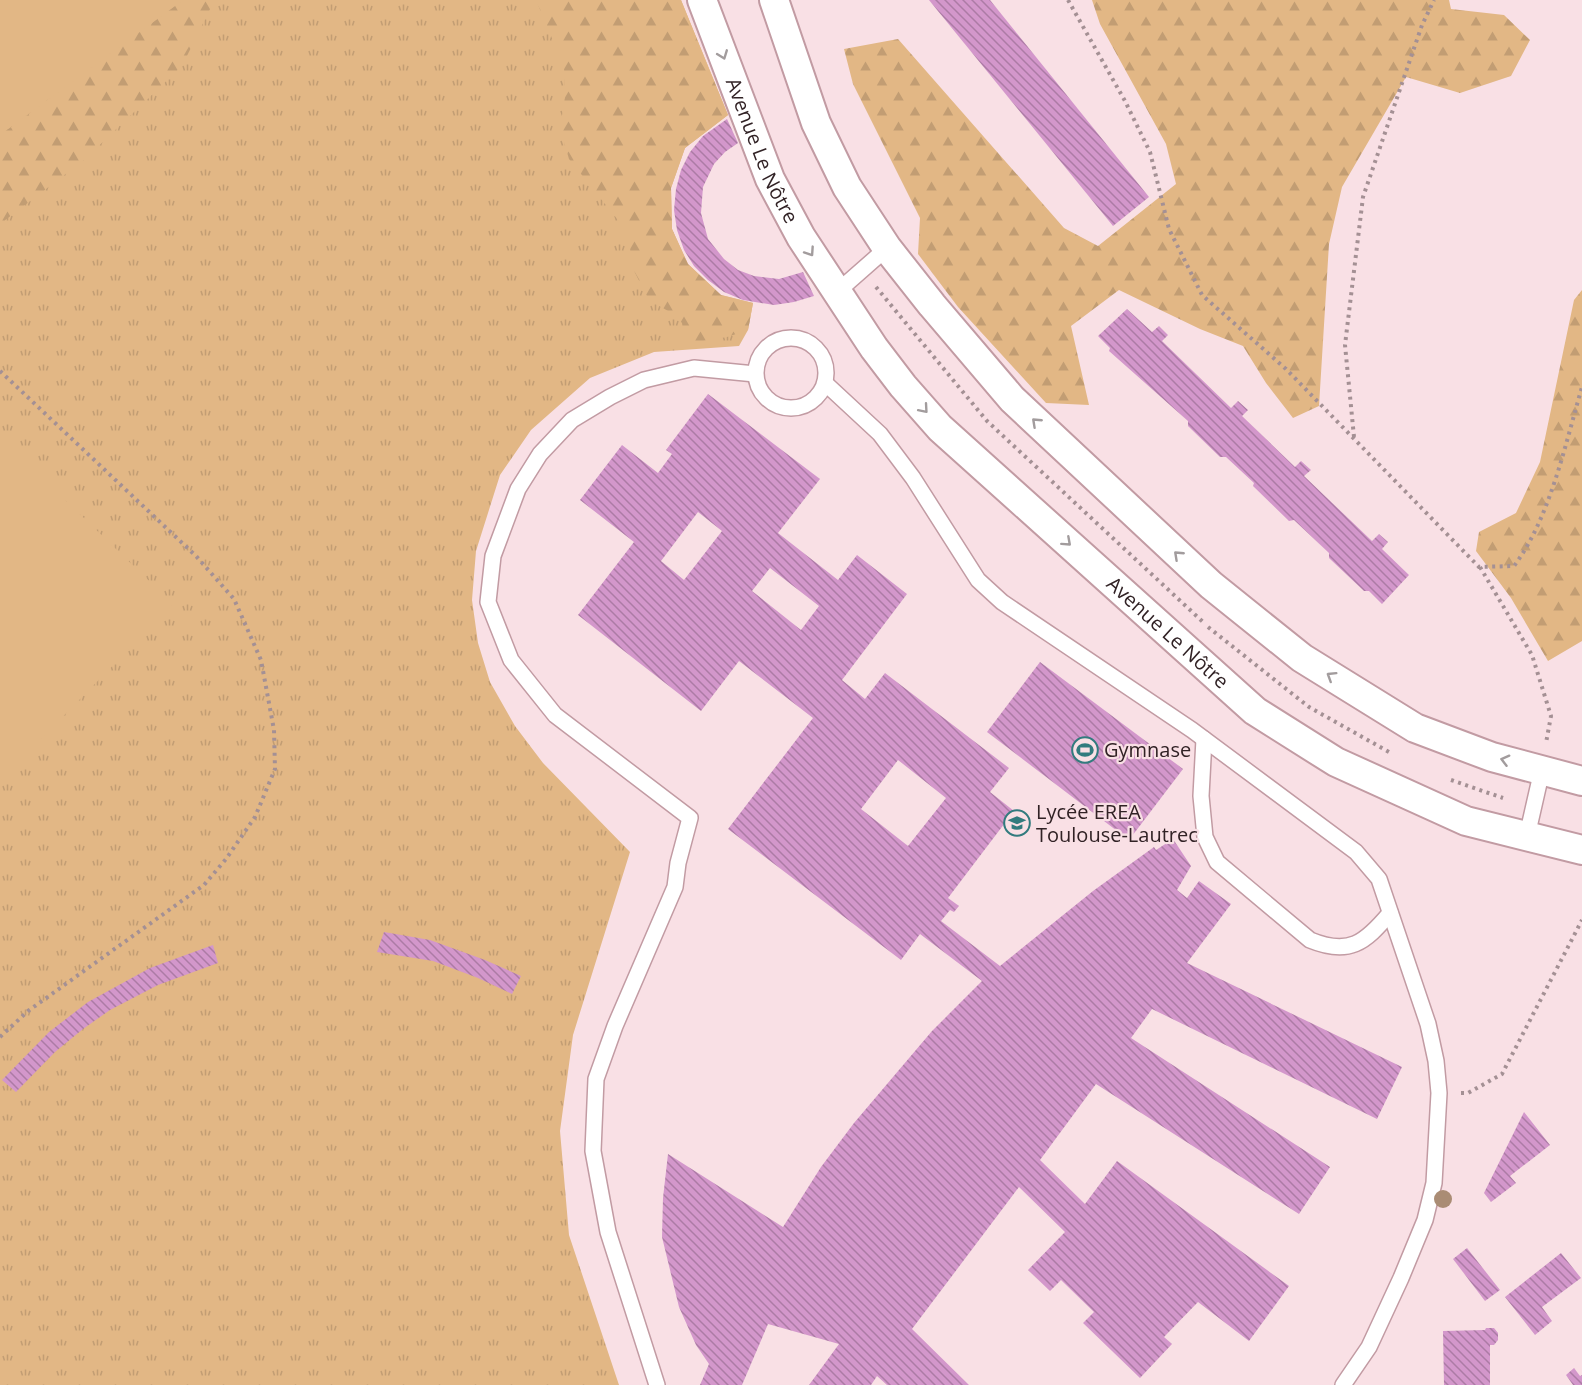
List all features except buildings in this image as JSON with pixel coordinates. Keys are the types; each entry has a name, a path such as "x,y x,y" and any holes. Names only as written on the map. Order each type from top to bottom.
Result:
{"street":[{"name":"Avenue Le Nôtre","path":"702,0 770,179 801,237 874,348 903,386 940,428 1255,711 1336,762 1466,821 1582,850"},
{"path":"774,0 816,123 847,187 887,248 1012,399 1211,585 1302,658 1415,728 1492,757 1582,781"}],"lane":[{"path":"837,292 887,248"},
{"path":"783,338 807,341 824,359 827,371 825,383 813,401 803,407 792,409 781,407 763,395 757,385 755,374 757,362 763,351 771,343 783,338"},
{"path":"657,1385 608,1232 592,1151 596,1079 615,1026 675,887 678,863 690,818 555,715 512,660 488,602 493,556 518,489 540,454 572,420 609,397 644,380 694,368 755,374"},
{"path":"825,383 880,434 913,478 978,580 1002,602 1204,739 1356,852 1379,879 1428,1023 1436,1061 1439,1093 1434,1184 1425,1220 1401,1278 1369,1347 1343,1385"},
{"path":"1204,739 1201,796 1205,837 1217,862 1310,940 1325,946 1342,947 1362,942 1390,913"},
{"path":"1527,836 1542,770"}],"path":[{"path":"1068,0 1125,101 1150,152 1169,229 1202,295 1286,369 1479,567 1532,656 1551,716 1542,770"},
{"path":"1354,438 1345,345 1363,196 1422,25 1434,0"},
{"path":"0,371 196,556 234,599 261,660 274,730 274,769 255,816 226,859 204,885 28,1011 0,1037"},
{"path":"1479,567 1514,566 1524,553 1544,513 1582,387"},
{"path":"1439,1093 1468,1093 1502,1074 1582,920"}],"green space":[{"path":"0,0 681,0 728,115 685,148 671,188 672,229 688,264 721,295 753,303 748,330 739,346 654,352 590,378 531,430 500,475 476,551 472,600 478,643 490,682 515,726 543,763 630,852 573,1035 560,1131 569,1235 619,1385 0,1385"},
{"path":"0,0 183,0 0,135"},
{"path":"183,0 211,0 212,5 182,66 84,160 0,224 0,135"},
{"path":"536,0 681,0 728,115 685,148 671,188 672,229 688,264 721,295 753,303 748,330 727,337 685,344 682,323 675,315 649,300 631,265 630,246 622,225 569,159 560,128 565,97 564,67"},
{"path":"1092,0 1449,0 1451,9 1504,15 1530,40 1511,76 1460,93 1406,77 1342,187 1329,244 1319,406 1293,418 1266,383 1243,346 1200,329 1119,290 1071,326 1089,405 1046,403 958,307 918,254 920,218 853,84 844,49 898,39 1064,228 1098,246 1176,184 1166,144 1100,24"},
{"path":"1582,290 1582,641 1548,661 1511,598 1476,551 1479,532 1516,513 1540,462 1574,300"},
{"path":"0,437 173,604 0,781"}],"place":[{"name":"Gymnase","path":"1085,750"},
{"name":"Lycée EREA Toulouse-Lautrec","path":"1017,823"}]}
